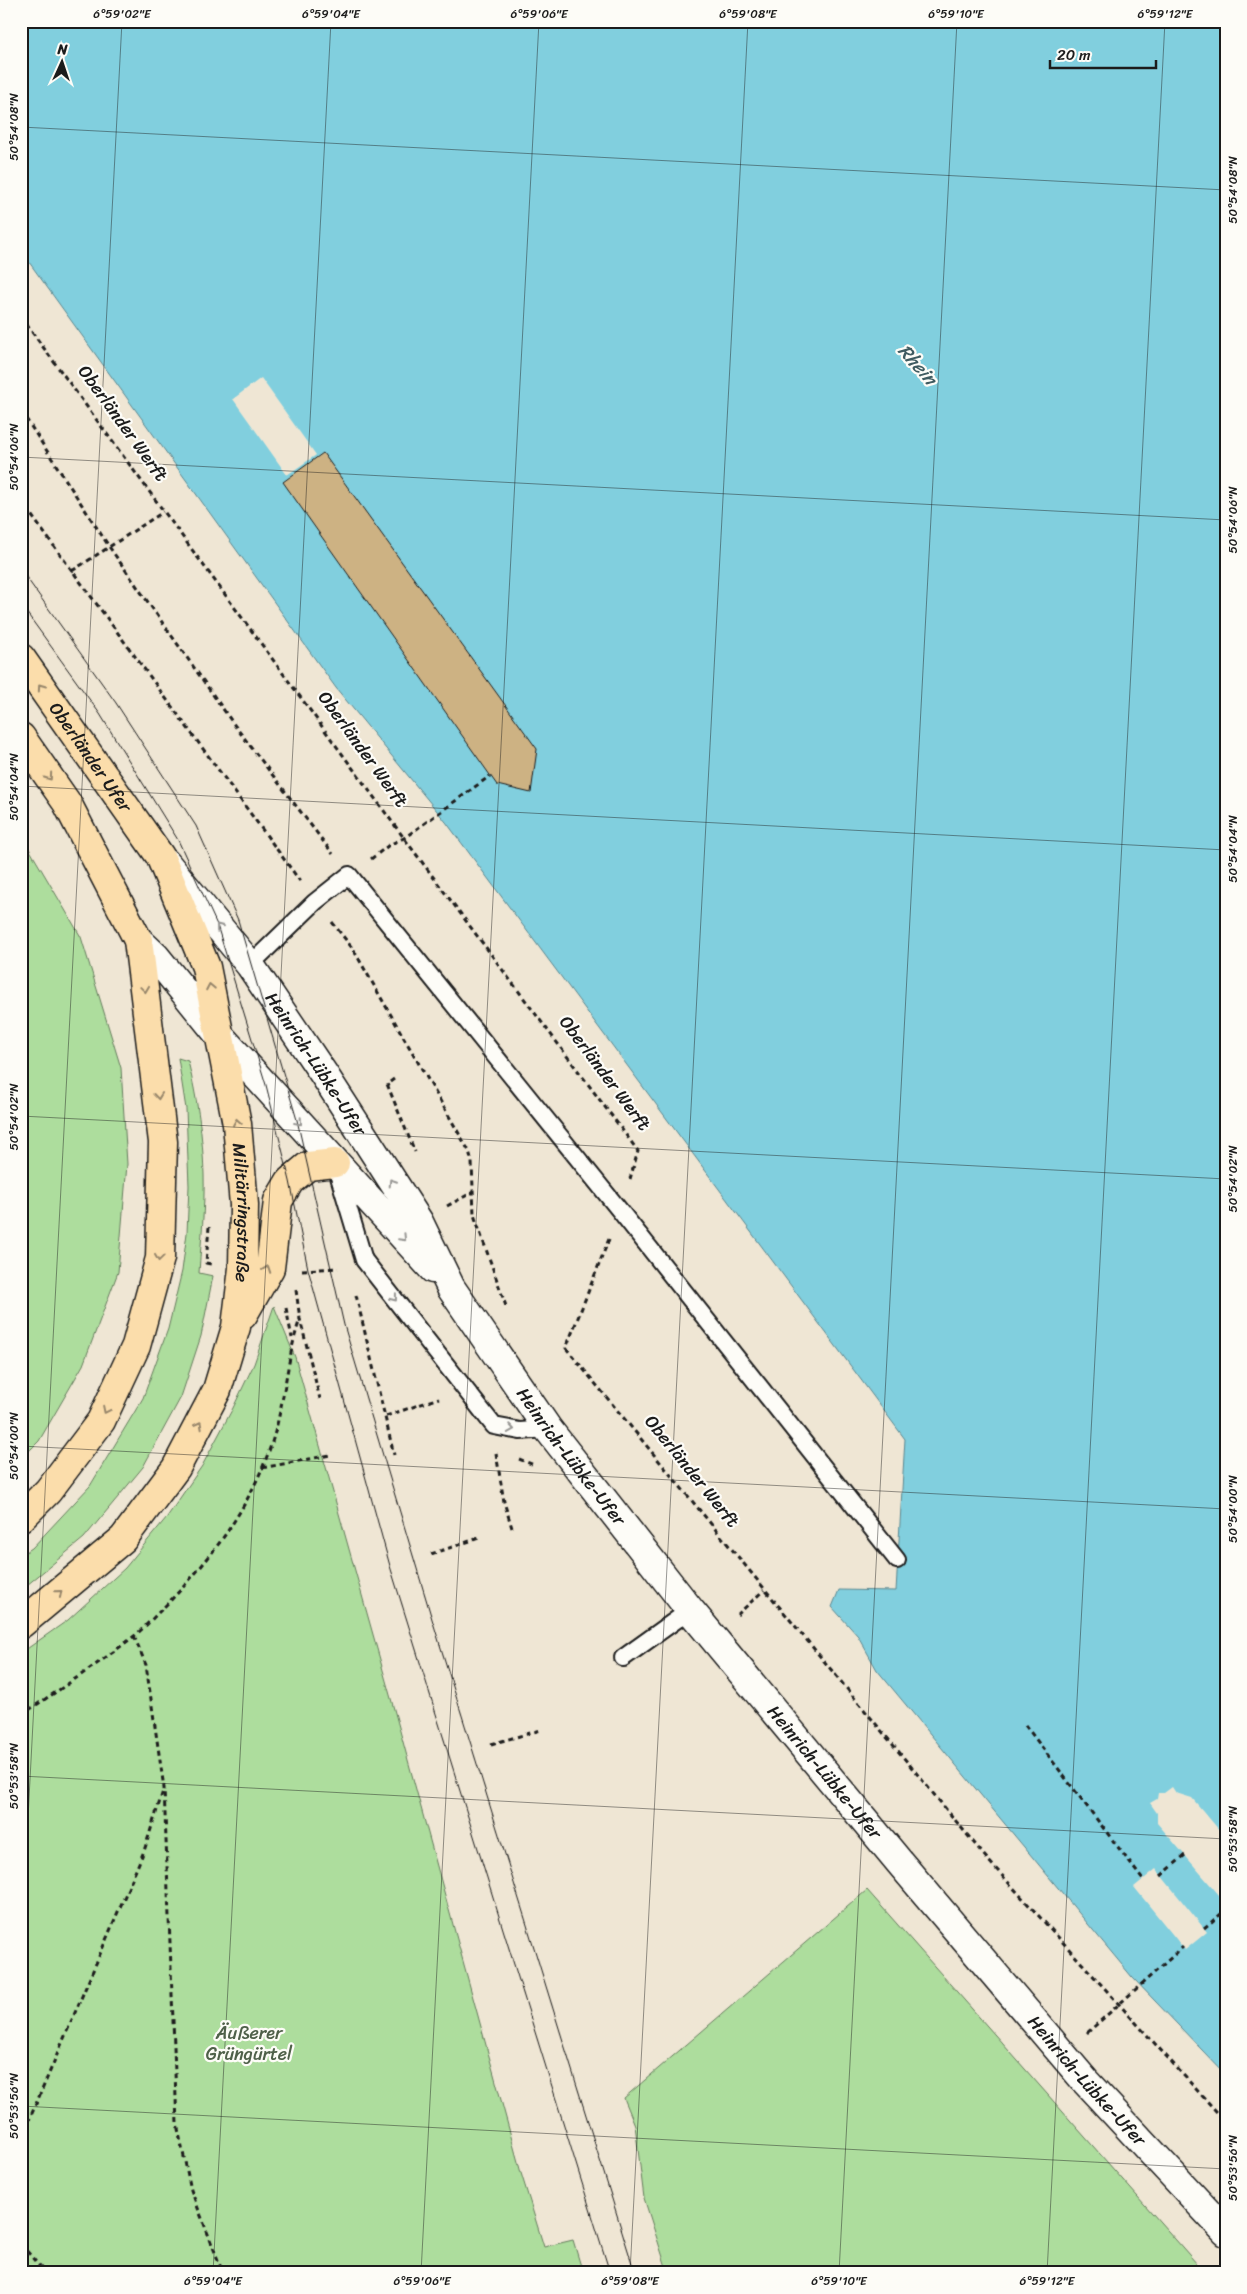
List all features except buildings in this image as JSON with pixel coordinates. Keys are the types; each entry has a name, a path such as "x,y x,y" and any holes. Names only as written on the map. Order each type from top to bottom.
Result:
{"main road":[{"name":"Oberländer Ufer","path":"21,658 160,856"},
{"path":"21,738 67,803 138,940 163,1142 160,1258 136,1346 100,1421 48,1491 21,1518"},
{"name":"Heinrich-Lübke-Ufer","path":"160,856 250,965 323,1073 419,1222 451,1288"},
{"name":"Militärringstraße","path":"21,1624 123,1539 176,1468 217,1390 236,1327 243,1268 244,1205 237,1124 206,967 160,856"},
{"name":"Heinrich-Lübke-Ufer","path":"138,940 156,958 219,1035 451,1288 548,1428 690,1610 901,1864 1086,2082 1226,2232"},
{"path":"236,1327 270,1268 278,1201 290,1181 308,1166 335,1163"}],"lane":[{"path":"250,965 315,902 349,875 897,1560"},
{"path":"335,1163 364,1260 494,1426 520,1431 548,1428"},
{"path":"623,1658 690,1610"}],"path":[{"name":"Oberländer Werft","path":"21,317 404,838 638,1151 620,1212 566,1348 988,1860 1118,2006 1226,2122"},
{"path":"21,411 110,548 234,726 349,875"},
{"path":"21,501 315,902 354,949 469,1151 472,1162 472,1192"},
{"path":"72,571 163,512"},
{"path":"368,861 389,845 404,838 490,776"},
{"path":"394,1078 387,1084 417,1157"},
{"path":"294,1270 339,1268"},
{"path":"295,1280 300,1319 320,1399"},
{"path":"353,1286 386,1416 394,1456"},
{"path":"21,1715 134,1636 175,1596 228,1532 262,1468 272,1444 292,1339 300,1319"},
{"path":"386,1416 443,1397"},
{"path":"496,1450 502,1492 512,1528"},
{"path":"262,1468 330,1455"},
{"path":"431,1554 479,1538"},
{"path":"741,1611 764,1590"},
{"path":"134,1636 146,1664 164,1788 177,2124 191,2190 223,2273"},
{"path":"1024,1725 1143,1880"},
{"path":"491,1744 541,1730"},
{"path":"21,2139 144,1851 164,1788"},
{"path":"1162,1876 1185,1856"},
{"path":"1204,1928 1226,1910"},
{"path":"1090,2030 1183,1947"},
{"path":"21,2244 45,2273"}],"green space":[{"path":"21,835 81,937 121,1068 127,1164 118,1272 83,1365 39,1441 21,1459"},
{"path":"178,1058 188,1061 201,1132 204,1199 199,1273 213,1276 201,1336 181,1397 143,1467 84,1538 21,1590 21,1555 32,1548 90,1486 143,1398 168,1329 182,1271 187,1233 189,1186 186,1109"},
{"name":"Äußerer Grüngürtel","path":"274,1306 295,1357 521,2173 544,2247 573,2240 583,2273 21,2273 21,1653 68,1620 125,1568 167,1517 202,1466 233,1408 254,1364"},
{"path":"867,1890 1205,2273 668,2273 644,2198 635,2125 624,2098"}],"water":[{"name":"Rhein","path":"21,21 1226,21 1226,2075 1132,1977 877,1670 858,1636 832,1607 839,1590 896,1591 905,1439 446,822 336,688 21,251"}],"pier":[{"path":"261,378 316,455 287,475 233,399"},
{"path":"1172,1787 1176,1793 1192,1798 1226,1838 1226,1903 1157,1823 1157,1813 1150,1803 1157,1799 1158,1793 1164,1793"},
{"path":"1156,1869 1207,1932 1185,1950 1134,1887"}],"tram line":[{"path":"21,570 116,703 196,826 238,920 297,1120 344,1325 432,1619 635,2273"},
{"path":"21,605 100,714 178,840 217,925 266,1085 290,1181 308,1269 390,1566 610,2273"}]}
